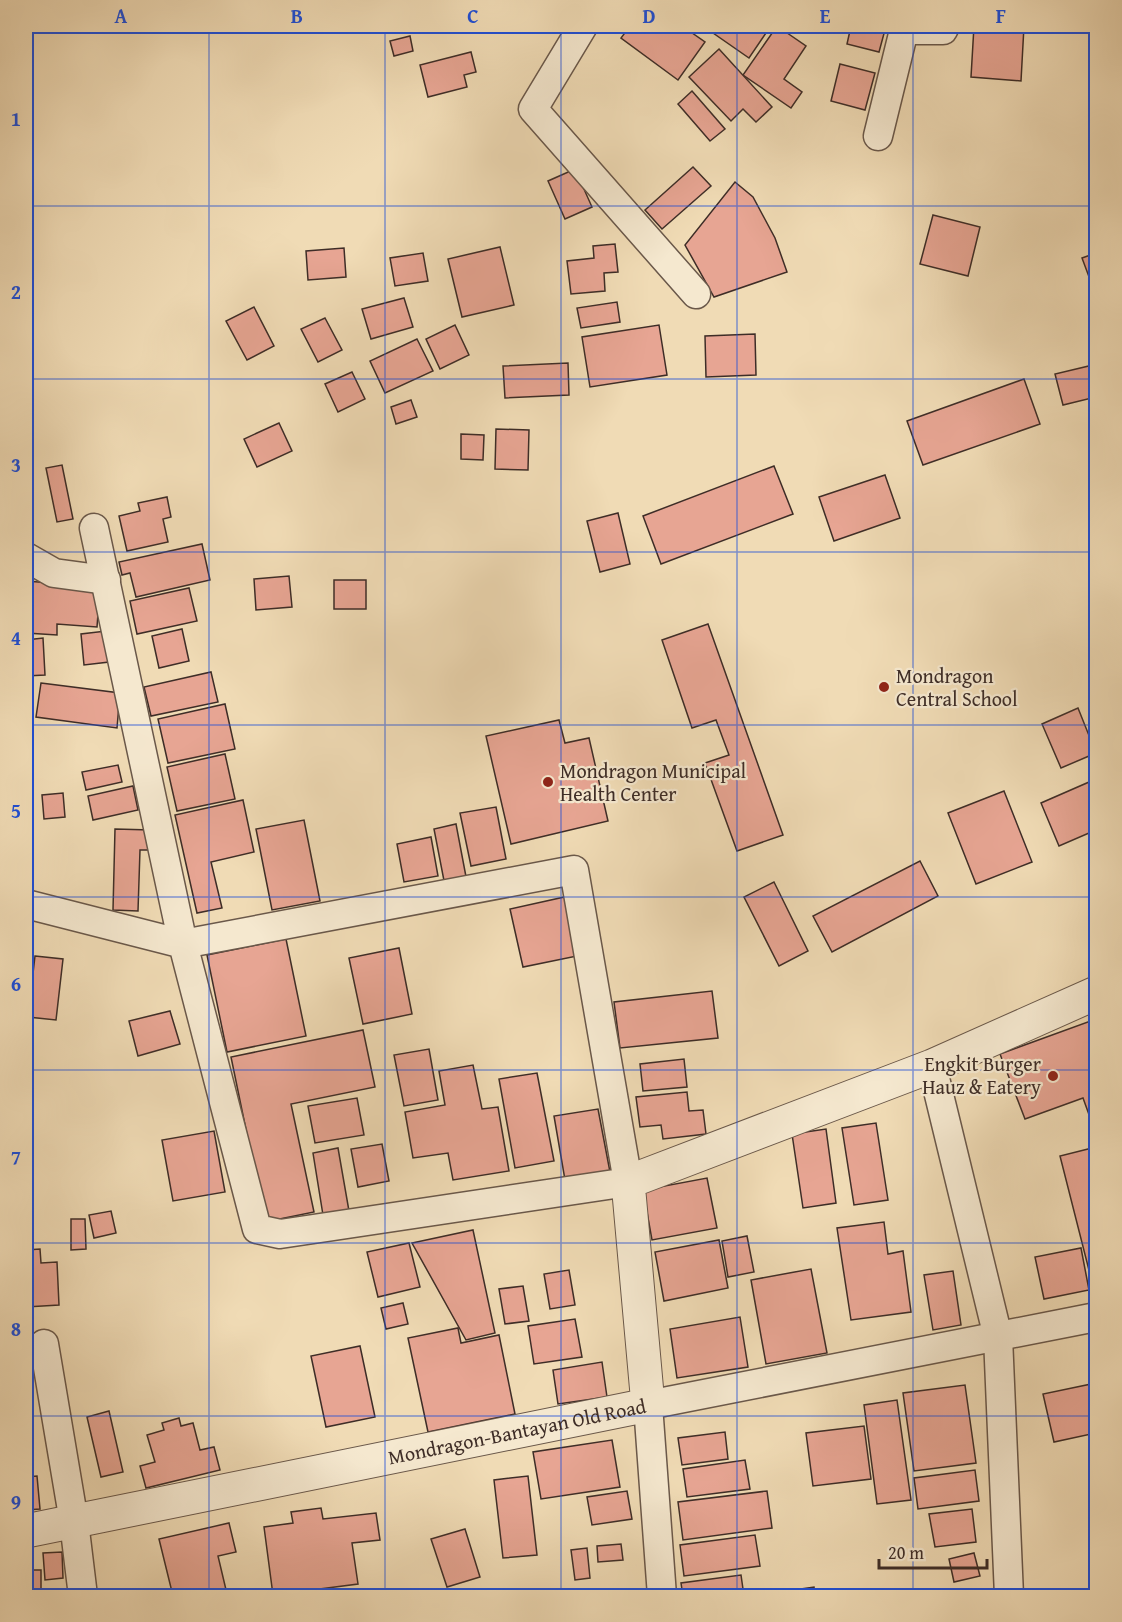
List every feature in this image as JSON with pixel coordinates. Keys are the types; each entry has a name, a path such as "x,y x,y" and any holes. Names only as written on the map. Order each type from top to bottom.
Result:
{"street":[{"path":"583,26 533,109 696,294"},
{"path":"878,136 904,30 943,30 945,26"},
{"path":"94,528 183,944 257,1229 280,1234 628,1182 932,1066 1096,993"},
{"path":"26,557 54,573 106,580"},
{"path":"26,904 183,944 574,870 628,1182"},
{"path":"932,1066 998,1337 1009,1596"},
{"name":"Mondragon-Bantayan Old Road","path":"26,1531 648,1405 628,1182"},
{"path":"663,1596 648,1405 1096,1317"},
{"path":"44,1344 74,1522 82,1596"}],"building":[{"path":"630,26 682,26 705,42 678,80 621,38"},
{"path":"703,26 762,26 768,30 749,58"},
{"path":"777,26 806,46 784,79 802,92 791,108 743,75"},
{"path":"851,26 886,26 879,52 847,44"},
{"path":"974,26 1024,26 1021,81 971,77"},
{"path":"410,36 413,51 394,56 390,41"},
{"path":"719,49 772,107 756,122 743,109 731,121 689,77"},
{"path":"471,52 476,72 464,75 467,87 428,97 420,65"},
{"path":"840,64 875,73 865,110 831,101"},
{"path":"692,91 725,129 710,141 678,104"},
{"path":"693,167 711,186 662,229 645,210"},
{"path":"575,169 592,207 565,219 548,181"},
{"path":"735,182 753,197 775,238 787,272 714,297 685,245"},
{"path":"933,215 980,227 968,276 920,264"},
{"path":"615,244 618,272 604,273 605,291 571,294 567,261 594,258 593,246"},
{"path":"500,247 514,305 462,317 448,259"},
{"path":"344,248 346,277 308,280 306,251"},
{"path":"423,253 428,281 395,286 390,258"},
{"path":"1096,253 1096,292 1095,293 1082,258"},
{"path":"404,298 413,327 371,339 362,309"},
{"path":"617,302 620,322 581,328 577,308"},
{"path":"254,307 274,346 247,360 226,321"},
{"path":"325,318 342,350 318,362 301,329"},
{"path":"455,325 469,355 440,369 426,339"},
{"path":"659,325 667,375 590,387 582,337"},
{"path":"755,334 756,375 706,377 705,336"},
{"path":"417,339 433,371 385,393 370,361"},
{"path":"568,363 569,395 505,398 503,366"},
{"path":"1093,365 1096,397 1063,405 1055,374"},
{"path":"352,372 365,399 338,412 325,384"},
{"path":"1024,379 1040,424 923,465 907,421"},
{"path":"411,400 417,417 396,424 391,407"},
{"path":"279,423 292,451 257,467 244,439"},
{"path":"496,429 529,430 528,470 495,469"},
{"path":"461,434 484,435 483,460 461,459"},
{"path":"62,465 73,519 57,522 46,468"},
{"path":"774,466 793,514 661,564 643,516"},
{"path":"885,475 900,518 834,541 819,497"},
{"path":"167,497 171,517 163,519 168,542 127,551 119,516 140,511 138,503"},
{"path":"618,513 630,564 600,572 587,521"},
{"path":"202,544 210,580 136,597 130,573 122,575 119,562"},
{"path":"289,576 292,607 256,610 254,579"},
{"path":"334,580 366,580 366,609 334,609"},
{"path":"26,581 100,587 97,627 57,624 57,635 26,633"},
{"path":"189,588 197,621 137,634 130,601"},
{"path":"708,624 783,835 737,851 705,763 729,755 716,720 692,728 662,640"},
{"path":"182,629 189,661 159,668 152,636"},
{"path":"106,631 109,662 84,665 81,634"},
{"path":"43,638 45,675 26,676 26,640"},
{"path":"211,672 218,702 151,716 144,687"},
{"path":"41,683 120,693 117,728 36,717"},
{"path":"225,704 235,749 168,763 158,719"},
{"path":"1078,708 1096,753 1061,768 1042,724"},
{"name":"Mondragon Municipal Health Center","path":"559,720 565,743 589,738 608,821 511,844 486,736"},
{"path":"225,754 235,799 177,811 167,767"},
{"path":"118,765 122,782 86,790 82,772"},
{"path":"1096,779 1096,830 1059,846 1041,803"},
{"path":"133,786 138,810 93,820 88,796"},
{"path":"1004,791 1032,862 976,884 948,813"},
{"path":"63,793 65,817 44,819 42,795"},
{"path":"243,800 254,852 211,862 222,908 197,913 175,815"},
{"path":"496,807 506,859 471,866 460,813"},
{"path":"304,820 320,901 272,910 256,829"},
{"path":"456,824 467,882 445,886 434,829"},
{"path":"115,829 151,830 151,850 140,850 138,911 113,910"},
{"path":"431,837 438,876 404,882 397,844"},
{"path":"920,861 938,896 832,952 813,916"},
{"path":"774,882 808,951 779,966 744,897"},
{"path":"569,896 582,955 523,967 510,909"},
{"path":"286,939 306,1036 227,1052 207,955"},
{"path":"399,948 412,1014 363,1024 349,958"},
{"path":"35,956 63,959 56,1020 28,1017"},
{"path":"712,991 718,1038 620,1048 614,1002"},
{"path":"170,1011 180,1044 138,1056 129,1021"},
{"name":"Engkit Burger Hauz & Eatery","path":"1096,1019 1096,1134 1083,1098 1025,1119 1000,1054"},
{"path":"363,1030 375,1087 291,1104 314,1212 265,1222 231,1057"},
{"path":"429,1049 438,1100 404,1106 394,1055"},
{"path":"684,1059 687,1087 643,1091 640,1064"},
{"path":"473,1065 482,1109 498,1107 509,1171 453,1180 448,1153 413,1158 405,1112 445,1105 439,1071"},
{"path":"537,1073 554,1161 515,1168 499,1079"},
{"path":"687,1092 689,1111 703,1110 706,1134 663,1139 661,1125 640,1127 636,1097"},
{"path":"357,1098 364,1135 315,1143 308,1106"},
{"path":"598,1109 610,1172 565,1180 554,1116"},
{"path":"876,1123 888,1200 854,1205 842,1128"},
{"path":"826,1129 836,1203 803,1208 792,1134"},
{"path":"214,1131 225,1192 173,1201 162,1140"},
{"path":"382,1144 389,1181 358,1187 351,1149"},
{"path":"1096,1147 1096,1285 1093,1286 1060,1156"},
{"path":"338,1148 349,1211 323,1215 313,1153"},
{"path":"707,1178 717,1228 652,1240 643,1190"},
{"path":"111,1211 116,1233 94,1238 89,1215"},
{"path":"71,1219 85,1219 86,1249 71,1250"},
{"path":"884,1222 888,1254 903,1251 911,1312 851,1320 837,1228"},
{"path":"473,1230 495,1333 466,1340 412,1243"},
{"path":"747,1236 754,1272 728,1277 722,1241"},
{"path":"719,1240 728,1288 664,1301 655,1252"},
{"path":"409,1243 420,1287 378,1297 367,1252"},
{"path":"1081,1248 1089,1290 1044,1299 1035,1257"},
{"path":"40,1249 41,1263 57,1262 59,1305 26,1307 26,1250"},
{"path":"811,1269 827,1353 766,1364 751,1280"},
{"path":"569,1270 575,1305 550,1309 544,1274"},
{"path":"953,1271 961,1325 933,1330 924,1275"},
{"path":"523,1286 529,1321 505,1324 499,1289"},
{"path":"403,1303 408,1324 386,1329 381,1308"},
{"path":"740,1317 748,1367 677,1378 670,1329"},
{"path":"575,1319 582,1357 534,1364 528,1326"},
{"path":"458,1328 461,1343 499,1335 515,1414 428,1432 408,1338"},
{"path":"360,1346 375,1417 326,1427 311,1356"},
{"path":"602,1362 607,1397 558,1404 553,1370"},
{"path":"1096,1383 1096,1433 1054,1442 1043,1394"},
{"path":"965,1385 976,1463 914,1471 903,1393"},
{"path":"897,1400 911,1500 877,1504 864,1405"},
{"path":"109,1411 123,1472 101,1477 87,1417"},
{"path":"179,1418 181,1426 193,1423 200,1450 214,1447 220,1470 146,1488 140,1466 155,1462 147,1435 164,1430 162,1423"},
{"path":"864,1426 871,1479 813,1486 806,1433"},
{"path":"725,1432 728,1459 682,1465 678,1438"},
{"path":"612,1440 620,1487 541,1499 533,1452"},
{"path":"745,1460 750,1489 687,1497 683,1469"},
{"path":"975,1470 979,1501 918,1509 914,1478"},
{"path":"37,1476 40,1509 26,1510 26,1477"},
{"path":"528,1476 537,1555 503,1558 494,1480"},
{"path":"627,1491 632,1519 592,1525 587,1497"},
{"path":"767,1491 772,1528 683,1540 678,1502"},
{"path":"321,1508 323,1519 376,1513 380,1540 352,1543 358,1584 273,1595 264,1527 293,1523 291,1512"},
{"path":"972,1509 976,1542 935,1547 929,1514"},
{"path":"229,1523 236,1552 218,1556 227,1594 173,1596 159,1539"},
{"path":"465,1529 480,1577 447,1587 431,1539"},
{"path":"755,1535 760,1566 684,1576 680,1545"},
{"path":"621,1544 623,1560 598,1562 597,1546"},
{"path":"587,1548 590,1578 575,1580 571,1550"},
{"path":"62,1552 63,1578 45,1580 43,1553"},
{"path":"974,1553 980,1576 954,1582 949,1559"},
{"path":"26,1570 41,1570 41,1596 26,1596"},
{"path":"741,1575 744,1596 683,1596 681,1583"},
{"path":"814,1587 815,1596 780,1596 780,1592"}],"place":[{"name":"Mondragon Central School","path":"884,687"},
{"name":"Mondragon Municipal Health Center","path":"548,782"},
{"name":"Engkit Burger Hauz & Eatery","path":"1053,1076"}]}
